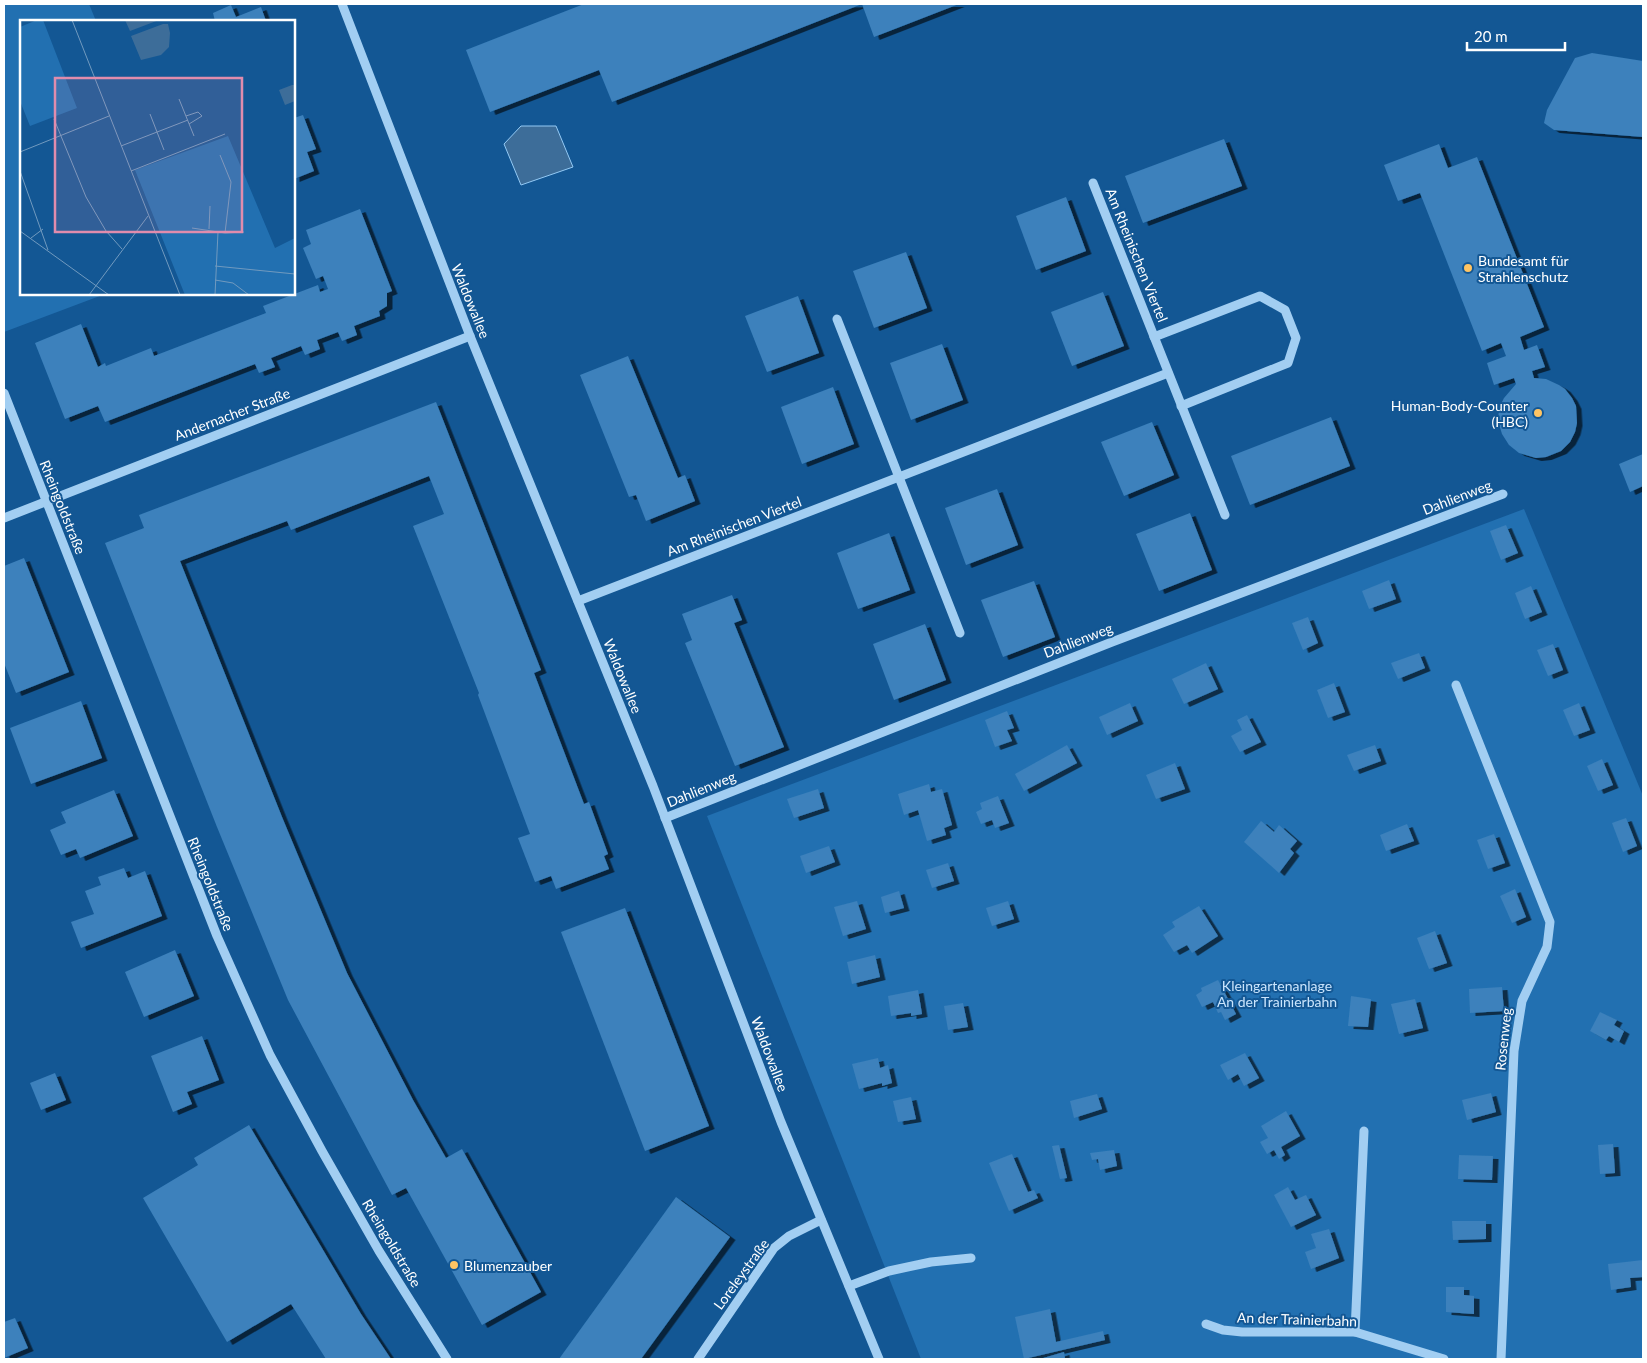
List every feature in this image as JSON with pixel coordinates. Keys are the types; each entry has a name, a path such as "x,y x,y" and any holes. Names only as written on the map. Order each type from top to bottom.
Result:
{"street":[{"name":"Waldowallee","path":"342,4 470,336 665,818 778,1113 879,1359"},
{"name":"Am Rheinischen Viertel","path":"1094,183 1225,516"},
{"name":"Am Rheinischen Viertel","path":"1154,337 1260,296 1285,310 1288,317 1296,338 1288,364 1181,406"},
{"path":"837,318 960,633"},
{"name":"Andernacher Straße","path":"4,518 470,336"},
{"name":"Am Rheinischen Viertel","path":"578,601 1168,373"},
{"name":"Rheingoldstraße","path":"4,393 216,936 270,1055 379,1251 447,1359"},
{"name":"Dahlienweg","path":"665,818 1112,642 1503,494"},
{"name":"Rosenweg","path":"1456,685 1550,922 1547,947 1522,1001 1514,1051 1501,1359"},
{"path":"1355,1332 1364,1131"},
{"name":"Loreleystraße","path":"698,1359 774,1248 789,1236 821,1220"},
{"path":"849,1286 889,1271 931,1262 971,1258"},
{"name":"An der Trainierbahn","path":"1206,1324 1223,1330 1242,1332 1355,1332 1442,1359"}],"green space":[{"path":"4,4 89,4 96,20 20,20 20,295 102,295 4,332"},
{"name":"Kleingartenanlage An der Trainierbahn","path":"1524,509 1643,796 1643,1359 921,1359 707,816"}],"shaded area":[{"path":"521,126 556,126 573,167 521,185 504,144"}],"building":[{"path":"584,4 861,4 612,102 599,70 490,112 466,50"},
{"path":"862,4 959,4 874,37"},
{"path":"231,5 236,17 261,7 266,20 215,20 213,13"},
{"path":"1592,53 1643,61 1643,137 1554,130 1544,123 1547,110 1575,58"},
{"path":"303,115 316,149 307,152 314,171 295,179 295,118"},
{"path":"1224,139 1242,186 1143,223 1125,176"},
{"path":"1439,144 1448,168 1477,157 1544,327 1520,337 1524,350 1537,345 1545,367 1532,371 1534,378 1546,379 1565,389 1576,406 1577,423 1570,442 1561,451 1546,457 1536,458 1519,453 1509,445 1502,434 1498,421 1499,408 1504,398 1516,384 1514,378 1494,385 1487,363 1506,356 1501,343 1482,351 1420,193 1398,201 1384,165"},
{"path":"1066,197 1086,251 1036,270 1016,216"},
{"path":"360,209 392,291 387,293 387,306 379,311 380,316 354,326 357,335 342,341 338,332 317,340 320,349 305,355 301,346 271,358 275,367 259,373 255,364 105,422 98,406 65,419 35,343 81,324 98,367 105,363 106,366 151,348 154,356 266,313 263,306 318,285 320,292 328,289 323,276 316,279 303,248 311,244 306,230"},
{"path":"906,252 927,308 874,328 853,271"},
{"path":"1103,292 1124,346 1072,366 1051,312"},
{"path":"798,296 819,353 767,372 745,316"},
{"path":"942,344 963,400 911,420 890,363"},
{"path":"628,356 678,478 685,475 695,501 646,521 636,495 629,497 580,375"},
{"path":"833,387 854,444 802,464 781,407"},
{"path":"436,402 541,670 534,673 584,804 589,802 608,854 604,856 609,869 556,889 551,876 535,882 518,838 530,834 478,695 479,693 413,526 444,514 429,476 291,530 287,521 180,561 282,817 347,973 413,1100 446,1158 462,1149 541,1292 482,1325 406,1188 392,1195 288,1000 217,827 105,543 144,528 139,515"},
{"path":"1331,417 1350,466 1250,505 1231,456"},
{"path":"1152,422 1174,475 1124,496 1101,442"},
{"path":"1643,454 1643,486 1630,492 1619,464"},
{"path":"997,489 1018,545 966,565 945,508"},
{"path":"1190,513 1212,570 1159,591 1136,534"},
{"path":"1506,525 1518,553 1501,560 1490,531"},
{"path":"889,533 910,590 858,609 837,553"},
{"path":"24,558 69,672 16,693 4,663 4,566"},
{"path":"1389,580 1396,599 1369,609 1362,591"},
{"path":"1034,581 1055,637 1003,657 981,600"},
{"path":"1531,586 1542,612 1525,619 1515,593"},
{"path":"732,595 742,620 734,623 784,747 735,766 685,643 692,640 682,614"},
{"path":"1308,617 1318,643 1303,650 1292,623"},
{"path":"925,624 946,680 894,700 873,644"},
{"path":"1553,644 1563,670 1548,676 1537,650"},
{"path":"1419,653 1425,668 1398,679 1391,663"},
{"path":"1206,663 1218,689 1184,704 1172,679"},
{"path":"1334,683 1345,712 1328,718 1317,690"},
{"path":"81,701 102,758 31,784 10,728"},
{"path":"1130,703 1138,721 1107,735 1099,717"},
{"path":"1579,703 1590,730 1574,736 1563,710"},
{"path":"1007,711 1014,728 1007,730 1012,741 995,747 985,720"},
{"path":"1247,715 1261,742 1240,752 1231,736 1242,730 1237,720"},
{"path":"1067,745 1077,763 1024,791 1015,774"},
{"path":"1375,745 1381,761 1354,771 1347,755"},
{"path":"1602,759 1613,785 1598,791 1587,766"},
{"path":"1175,763 1185,789 1156,799 1146,775"},
{"path":"929,784 931,792 942,789 952,825 944,828 946,835 927,841 918,810 904,815 898,794"},
{"path":"818,789 824,808 794,818 787,799"},
{"path":"114,790 133,836 80,858 76,849 61,855 50,830 66,823 61,812"},
{"path":"998,796 1009,823 995,828 992,820 981,824 976,812 982,809 980,803"},
{"path":"1626,818 1637,846 1623,852 1612,823"},
{"path":"1261,821 1274,832 1279,825 1297,841 1290,849 1294,853 1279,873 1244,842"},
{"path":"1407,824 1414,841 1386,851 1380,835"},
{"path":"1494,834 1505,863 1488,869 1477,840"},
{"path":"829,846 835,862 806,873 800,856"},
{"path":"948,863 954,881 932,888 926,870"},
{"path":"124,868 128,878 145,871 162,916 81,948 71,922 94,914 85,891 101,885 98,877"},
{"path":"1515,889 1526,917 1512,923 1500,896"},
{"path":"899,891 904,908 885,913 881,897"},
{"path":"857,901 866,929 843,936 834,907"},
{"path":"1008,901 1014,919 992,926 986,908"},
{"path":"1199,906 1218,936 1192,953 1187,945 1174,952 1163,935 1175,927 1172,922"},
{"path":"625,908 709,1126 645,1151 561,932"},
{"path":"1435,931 1447,963 1429,969 1417,938"},
{"path":"175,950 194,996 144,1017 125,972"},
{"path":"875,955 880,977 852,984 847,962"},
{"path":"1218,980 1236,1014 1225,1020 1221,1012 1218,1013 1213,1002 1202,1007 1196,995 1202,991 1201,988"},
{"path":"1502,987 1504,1011 1470,1013 1469,989"},
{"path":"918,990 922,1014 911,1016 911,1013 891,1016 888,996"},
{"path":"1351,996 1371,999 1368,1027 1348,1026"},
{"path":"1415,999 1423,1028 1399,1034 1391,1004"},
{"path":"963,1003 968,1027 948,1030 944,1006"},
{"path":"1600,1012 1617,1020 1614,1025 1624,1031 1619,1042 1609,1036 1606,1040 1590,1031"},
{"path":"202,1036 219,1080 187,1092 192,1104 173,1112 151,1056"},
{"path":"1245,1053 1259,1078 1244,1086 1238,1074 1228,1080 1220,1065"},
{"path":"878,1058 880,1068 888,1065 892,1083 882,1086 882,1083 859,1089 852,1064"},
{"path":"55,1073 66,1100 41,1110 30,1083"},
{"path":"1491,1093 1496,1112 1467,1120 1462,1100"},
{"path":"1097,1094 1102,1109 1074,1118 1070,1101"},
{"path":"911,1097 916,1119 898,1122 893,1101"},
{"path":"1286,1111 1300,1136 1281,1147 1285,1155 1279,1159 1274,1150 1267,1154 1260,1142 1268,1138 1261,1126"},
{"path":"249,1125 361,1314 391,1359 326,1359 291,1304 227,1342 143,1198 198,1165 194,1158"},
{"path":"1613,1144 1615,1173 1600,1174 1598,1145"},
{"path":"1059,1145 1067,1178 1060,1179 1052,1146"},
{"path":"1114,1150 1117,1166 1100,1170 1098,1159 1092,1160 1090,1153"},
{"path":"1012,1154 1028,1192 1034,1190 1038,1198 1009,1211 989,1163"},
{"path":"1459,1155 1493,1156 1492,1180 1458,1179"},
{"path":"1288,1187 1295,1200 1306,1195 1316,1215 1291,1227 1274,1195"},
{"path":"676,1197 730,1237 641,1359 559,1359"},
{"path":"1452,1221 1486,1221 1486,1239 1453,1240"},
{"path":"1329,1229 1339,1258 1311,1269 1305,1252 1316,1248 1311,1234"},
{"path":"1643,1260 1643,1277 1630,1278 1631,1287 1611,1290 1608,1264"},
{"path":"1446,1287 1464,1287 1464,1295 1474,1296 1474,1314 1446,1312"},
{"path":"1050,1309 1056,1342 1103,1331 1105,1340 1024,1359 1015,1317"},
{"path":"15,1318 28,1348 4,1358 4,1322"},
{"path":"1064,1352 1065,1359 1040,1359"}],"place":[{"name":"Bundesamt für Strahlenschutz","path":"1468,268"},
{"name":"Human-Body-Counter (HBC)","path":"1538,413"},
{"name":"Blumenzauber","path":"454,1265"}]}
